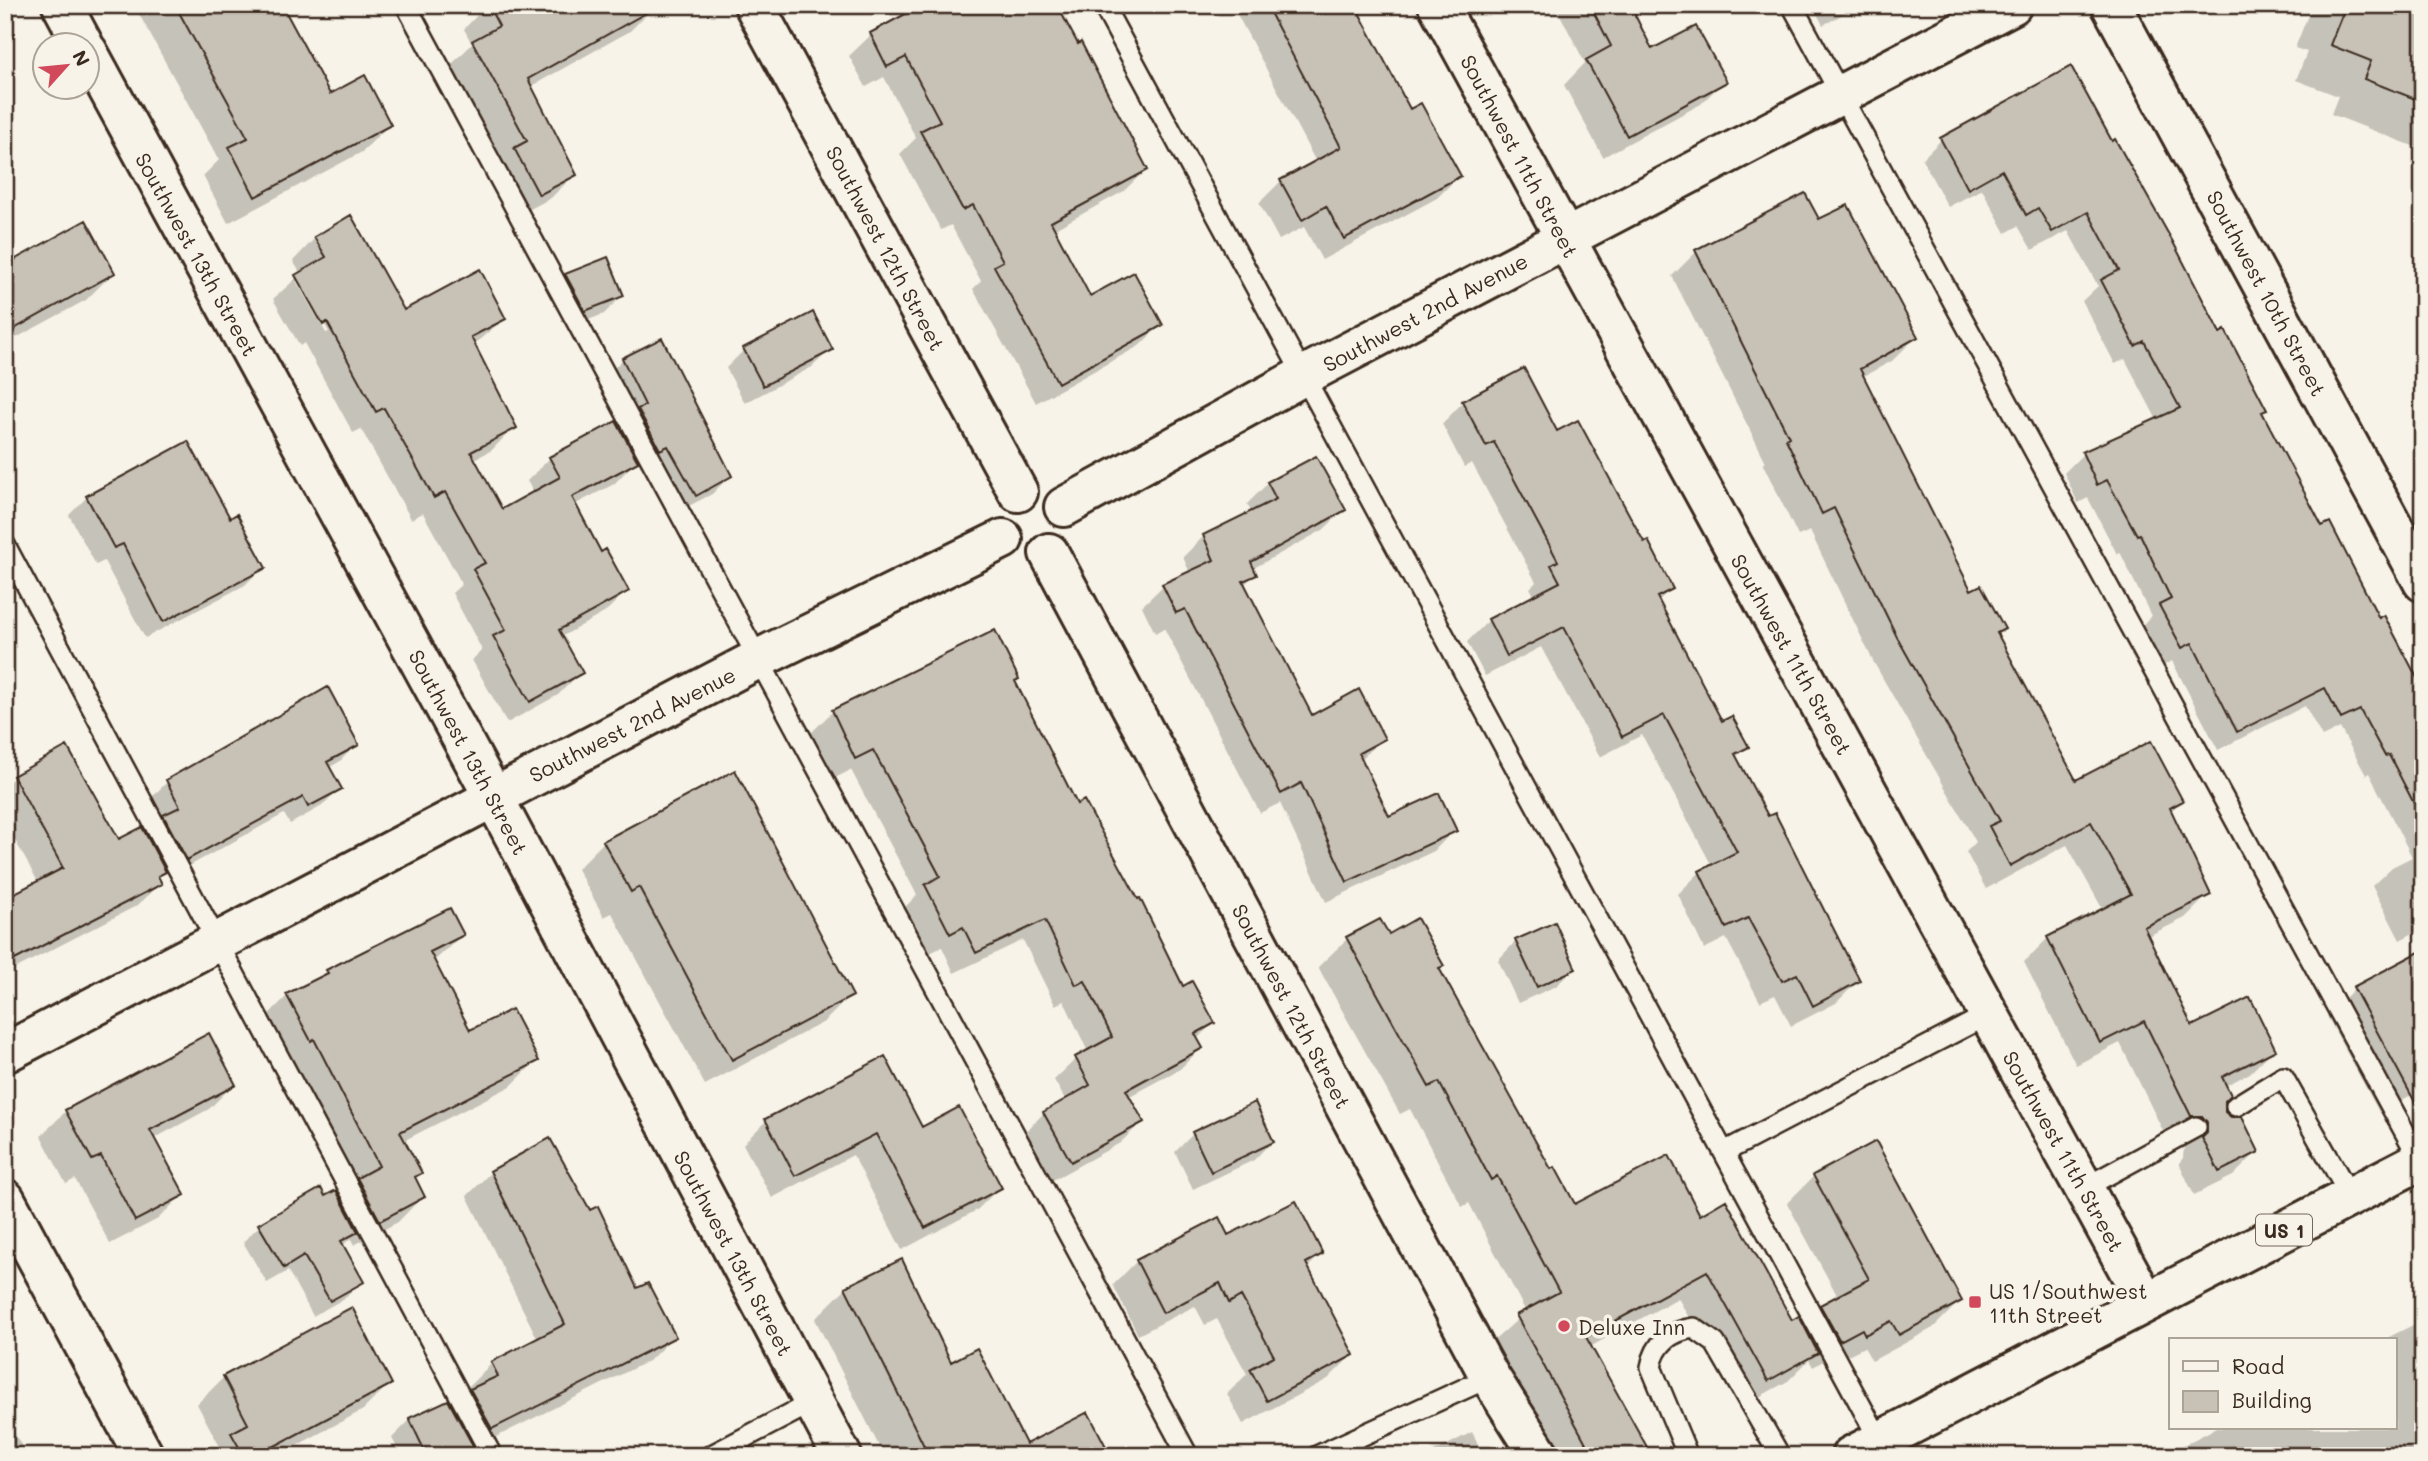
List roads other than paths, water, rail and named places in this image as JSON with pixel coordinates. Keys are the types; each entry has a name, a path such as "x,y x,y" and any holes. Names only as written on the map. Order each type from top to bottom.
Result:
{"street":[{"path":"62,5 76,32"},
{"name":"Southwest 12th Street","path":"754,5 1018,492"},
{"name":"Southwest 11th Street","path":"1438,5 2146,1302"},
{"name":"Southwest 2nd Avenue","path":"1064,507 1303,376 2012,5"},
{"name":"Southwest 10th Street","path":"2111,5 2423,582"},
{"name":"Southwest 13th Street","path":"102,78 493,796 842,1456"},
{"path":"1036,488 1048,491 1064,507 1067,530 1063,540 1049,553 1036,557 1025,556 1014,552 1003,539 999,524 1000,512 1005,502 1018,492 1036,488"},
{"name":"Southwest 2nd Avenue","path":"5,1053 758,659 1003,539"},
{"name":"Southwest 12th Street","path":"1049,553 1490,1377 1540,1456"},
{"name":"US 1","path":"1873,1451 2146,1302 2422,1161"},
{"path":"5,1199 144,1456"}],"lane":[{"path":"406,5 1188,1456"},
{"path":"1103,5 1724,1152 1873,1451"},
{"path":"1792,5 2422,1161"},
{"path":"5,545 492,1456"},
{"path":"1724,1152 1989,1014"},
{"path":"2236,1105 2283,1077 2350,1196"},
{"path":"2084,1188 2196,1127"},
{"path":"1688,1456 1651,1367 1654,1352 1660,1343 1682,1330 1694,1328 1715,1343 1780,1456"},
{"path":"1317,1456 1490,1377"},
{"path":"710,1456 813,1402"}],"place":[{"name":"US 1/Southwest 11th Street","path":"1975,1302"},
{"name":"Deluxe Inn","path":"1564,1326"}]}
